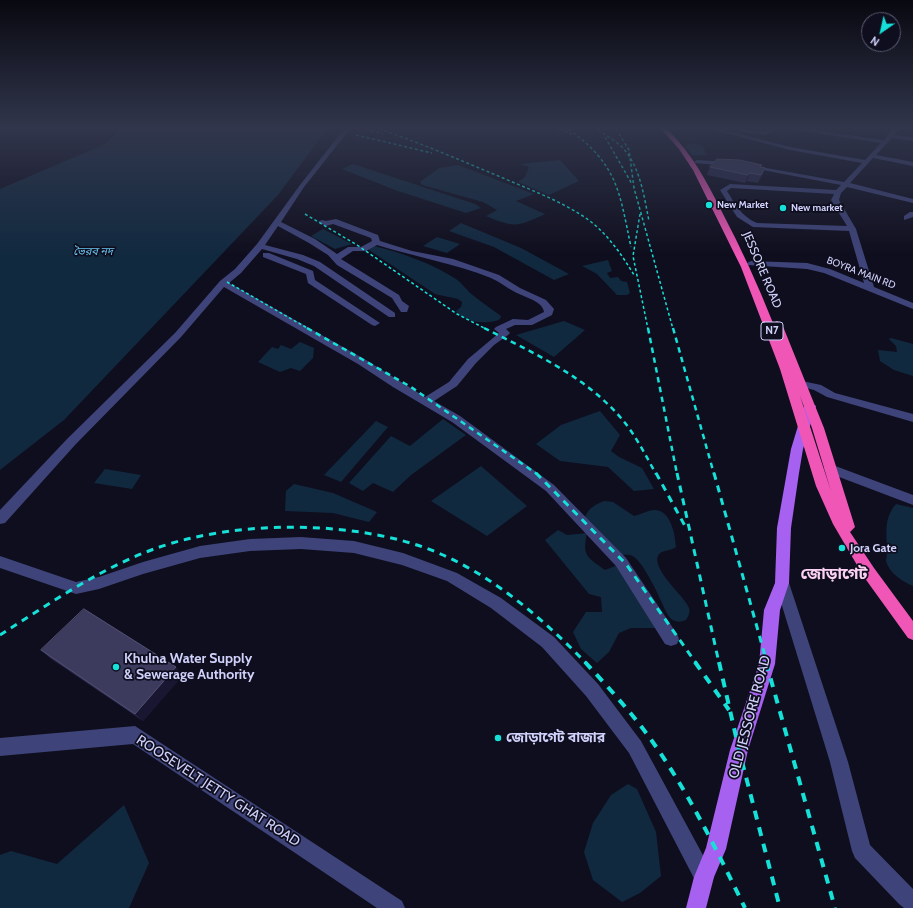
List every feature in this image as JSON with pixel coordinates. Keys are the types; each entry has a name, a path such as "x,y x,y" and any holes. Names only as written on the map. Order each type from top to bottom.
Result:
{"highway":[{"name":"JESSORE ROAD","path":"697,171 728,230 760,298 831,507 853,546 882,592 913,634"},
{"name":"JESSORE ROAD","path":"702,171 763,287 810,406 853,546"}],"main road":[{"name":"OLD JESSORE ROAD","path":"696,908 704,877 716,848 739,750 767,664 772,610 782,583 784,528 797,449 810,406"}],"street":[{"path":"0,519 71,442 178,335 223,283 238,271 258,249 313,171"},
{"path":"774,171 847,184 913,201"},
{"path":"858,171 838,192 836,200 852,229 870,287"},
{"path":"712,189 723,190 730,186 838,192"},
{"path":"723,190 742,219 749,223 756,225 852,229"},
{"path":"322,222 326,224 333,221 375,237 376,242"},
{"path":"277,223 312,241 331,253 335,259 396,298 398,303 404,306 402,308 404,310"},
{"path":"335,259 351,249 363,249 376,242 410,253 450,262 496,277 517,290 542,302 549,309 549,314 529,323 513,322 499,329 505,333 491,343 472,361 453,384 426,401"},
{"path":"258,249 300,257 322,267 392,315"},
{"path":"258,249 310,273 311,281 375,323"},
{"name":"BOYRA MAIN RD","path":"751,263 806,266 833,273 913,306"},
{"path":"223,283 238,290 280,316 362,362 456,419 550,488 621,562 671,639"},
{"path":"802,384 817,387 831,395 913,418"},
{"path":"830,469 913,500"},
{"path":"0,562 76,588 99,583 143,568 200,552 250,545 301,543 354,547 403,559 452,577 496,603 548,642 592,690 635,747 704,877"},
{"path":"782,583 836,755 862,851 906,897 913,902"},
{"name":"ROOSEVELT JETTY GHAT ROAD","path":"0,747 136,735 395,908"}],"water":[{"name":"ভৈরব নদ","path":"41,171 296,171 278,195 64,420 0,470 0,189"},
{"path":"348,171 375,171 475,204 481,208 466,213 395,190"},
{"path":"434,171 475,171 534,194 516,201 545,214 522,224 504,223 486,216 497,210 483,202 422,185 420,182"},
{"path":"527,171 570,171 579,181 549,195 518,182 525,177"},
{"path":"461,223 521,248 569,274 554,280 494,247 449,231"},
{"path":"323,229 352,244 335,249 311,236"},
{"path":"437,237 460,244 447,253 423,246"},
{"path":"374,246 416,259 446,273 456,279 480,301 501,316 500,319 490,322 476,322 464,318 456,311 461,307 462,302 458,299 435,294 369,250 369,248"},
{"path":"608,260 612,271 607,273 610,278 618,277 621,281 627,282 630,293 627,295 617,295 597,274 582,266"},
{"path":"564,321 585,330 554,357 516,335"},
{"path":"891,338 913,344 913,376 894,370 880,361 878,350 897,352 896,346 889,339"},
{"path":"300,342 314,348 313,358 300,371 291,368 280,372 258,362 272,347 278,349 281,345 291,349"},
{"path":"600,411 620,435 611,451 619,457 642,468 654,489 634,491 608,467 560,461 536,444 561,425"},
{"path":"443,419 466,435 411,475 393,492 373,483 363,491 349,483 391,436 410,446"},
{"path":"376,421 388,427 341,482 324,475"},
{"path":"481,466 527,506 487,536 431,501"},
{"path":"105,469 141,475 132,489 94,483"},
{"path":"294,484 333,493 377,512 369,522 333,513 285,511 286,491"},
{"path":"604,501 613,502 634,516 653,510 659,511 668,518 675,536 676,547 659,554 657,560 662,573 689,608 689,613 686,620 676,621 670,617 638,560 631,555 622,555 585,517 592,507"},
{"path":"896,504 913,508 913,586 893,573 886,561 887,521"},
{"path":"558,530 567,535 587,533 585,547 587,555 590,559 605,570 618,565 659,628 631,628 619,633 609,652 597,663 581,649 573,632 586,612 602,612 601,597 589,594 545,540"},
{"path":"628,784 637,789 656,832 661,876 640,893 622,902 593,880 584,852 593,823 611,795"},
{"path":"124,805 149,863 129,908 0,908 0,855 11,851 57,864"}],"building":[{"path":"731,171 763,171 761,175 750,173 748,175"},
{"name":"Khulna Water Supply & Sewerage Authority","path":"84,609 176,667 135,714 41,650"}],"railway":[{"path":"487,171 559,202 590,221 609,239 634,275"},
{"path":"609,171 619,194 631,247"},
{"path":"625,171 632,184"},
{"path":"632,171 634,188 673,329"},
{"path":"637,171 649,221"},
{"path":"305,214 357,245 457,314 485,329"},
{"path":"640,214 633,256 648,329"},
{"path":"227,282 309,329"},
{"path":"307,328 411,387 537,474"},
{"path":"648,328 677,474"},
{"path":"673,328 714,474"},
{"path":"485,329 557,366 574,377 607,403 631,431 656,474"},
{"path":"656,473 685,526"},
{"path":"677,473 719,663"},
{"path":"714,473 767,663"},
{"path":"537,474 626,564 696,663"},
{"path":"0,635 56,599 94,577 134,557 154,549 187,539 222,532 260,528 299,527 338,529 376,535 411,543 443,555 482,576 519,602 554,632 585,662"},
{"path":"585,662 636,720 652,741 678,781 702,823 745,908"},
{"path":"695,662 729,710"},
{"path":"719,662 739,750 780,908"},
{"path":"766,662 835,908"}],"place":[{"name":"New Market","path":"709,205"},
{"name":"New market","path":"783,208"},
{"name":"Jora Gate","path":"842,548"},
{"name":"Khulna Water Supply & Sewerage Authority","path":"116,667"},
{"name":"জোড়াগেট বাজার","path":"498,738"}],"district":[{"name":"জোড়াগেট","path":"834,574"}]}
